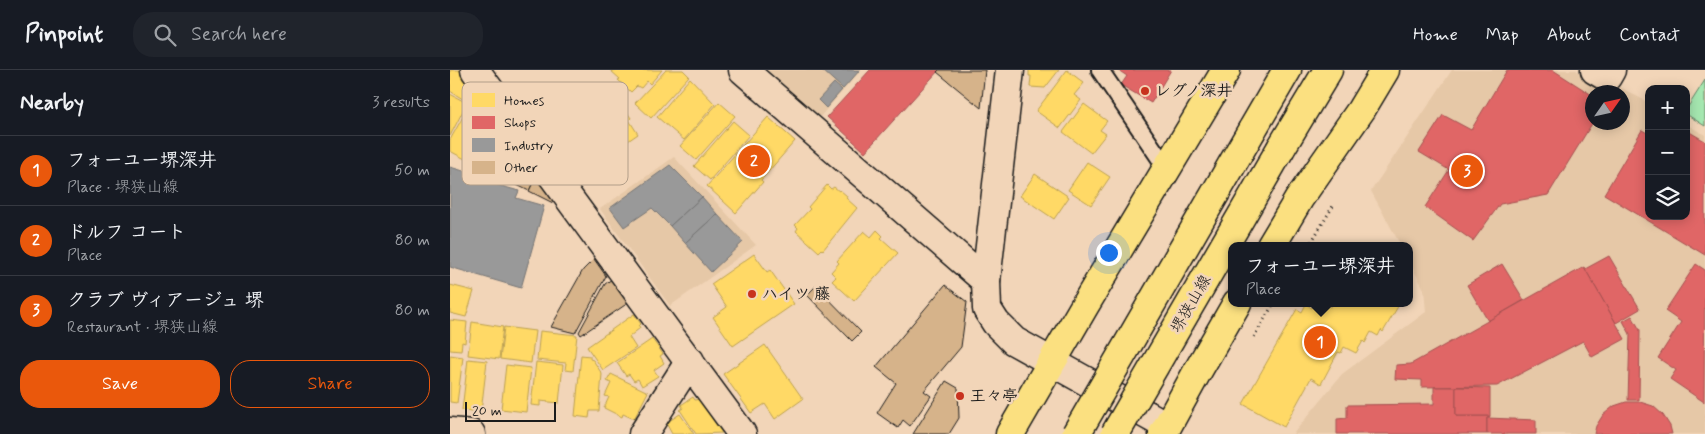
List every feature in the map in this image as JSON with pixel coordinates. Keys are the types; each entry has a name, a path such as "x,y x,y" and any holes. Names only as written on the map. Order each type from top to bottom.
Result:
{"main road":[{"path":"1010,434 1226,70"},
{"path":"1076,434 1288,70"},
{"name":"堺狭山線","path":"1115,434 1328,70"},
{"path":"1273,242 1299,199 1361,110 1385,70"},
{"path":"1165,430 1235,307"}],"street":[{"path":"475,70 484,82"},
{"path":"743,70 986,281"},
{"path":"1010,70 986,281 987,309 996,323 1014,340 1165,430"},
{"path":"1595,70 1607,77 1611,70"},
{"path":"560,185 742,434"},
{"path":"643,434 690,361"},
{"path":"450,432 471,434"}],"lane":[{"path":"1100,70 1167,169"}],"shaded area":[{"path":"766,70 861,70 819,118"},
{"path":"1452,70 1576,70 1598,85 1585,85 1585,130 1630,130 1630,93 1645,101 1645,220 1690,220 1690,126 1705,135 1705,434 1293,434 1342,374 1426,312 1424,289 1413,268 1413,242 1399,242 1371,191"},
{"path":"674,157 756,245 670,306 600,209"}],"green space":[{"path":"1705,80 1705,126 1690,117 1690,104"}],"building: Homes":[{"path":"450,70 462,70 474,82 462,82 462,98 450,91"},
{"path":"610,70 662,70 650,84 647,81 641,88 637,86 631,92 628,89 628,82 620,82 618,80 620,79"},
{"path":"666,70 683,70 689,76 651,118 635,103"},
{"path":"1029,70 1059,70 1045,88 1030,87 1031,76 1029,76"},
{"path":"1067,70 1084,83 1074,95 1081,100 1060,128 1036,111"},
{"path":"690,78 715,104 684,140 657,117"},
{"path":"450,94 462,100 462,113 450,136"},
{"path":"719,102 735,116 696,160 680,146"},
{"path":"1084,104 1107,121 1100,130 1106,134 1091,153 1063,132"},
{"path":"628,114 631,118 629,120 638,134 628,141"},
{"path":"768,117 795,141 761,180 763,182 736,213 707,186"},
{"path":"462,118 462,157 450,151 450,140"},
{"path":"733,121 749,135 710,180 694,166"},
{"path":"1087,162 1110,177 1091,205 1068,190"},
{"path":"1035,174 1069,197 1054,219 1020,196"},
{"path":"827,185 831,189 834,187 840,190 857,208 823,250 819,252 796,231 798,228 795,225 810,209 808,207"},
{"path":"877,230 883,236 881,238 898,253 854,301 832,281 836,277 831,272 839,263 837,261 864,231 871,237"},
{"name":"ハイツ 藤","path":"754,254 767,272 770,270 794,304 733,346 713,317 727,307 711,284"},
{"path":"450,285 474,291 466,317 450,313"},
{"path":"1304,307 1398,307 1383,332 1381,330 1378,336 1371,332 1365,343 1363,341 1356,353 1344,347 1341,353 1338,352 1321,384 1311,378 1284,427 1243,404 1297,309 1302,312"},
{"path":"634,314 641,324 640,328 629,337 636,348 603,370 587,347"},
{"path":"450,320 467,322 465,343 462,342 461,351 450,350"},
{"path":"472,322 503,327 499,359 468,355"},
{"path":"504,327 535,331 531,363 500,359"},
{"path":"540,331 577,335 573,371 565,370 566,363 537,360"},
{"path":"652,339 663,354 660,356 664,363 654,370 658,376 642,386 638,379 634,381 629,374 626,376 617,363"},
{"path":"765,345 803,399 775,419 765,404 751,413 723,374"},
{"path":"450,355 463,357 457,403 450,402"},
{"path":"581,355 590,356 590,359 593,360 602,374 599,411 590,411 589,418 575,416"},
{"path":"468,359 487,361 481,412 462,410"},
{"path":"536,362 563,365 559,403 540,401 540,406 531,405"},
{"path":"506,365 531,368 526,412 501,409"},
{"path":"611,374 648,392 634,419 623,414 622,417 604,408 609,397 605,396 611,383 607,381"},
{"path":"693,397 695,400 699,399 722,433 696,434 680,410 683,408 681,405"},
{"path":"680,414 694,434 672,434 666,423"}],"building: Shops":[{"path":"870,70 939,70 865,152 827,117"},
{"name":"レグノ深井","path":"1118,70 1171,70 1151,103 1121,85 1127,76"},
{"path":"1507,70 1553,70 1585,91 1585,130 1588,130 1548,195 1500,204 1473,241 1425,207 1449,170 1419,152 1443,115 1471,130"},
{"path":"1642,130 1645,132 1645,219 1604,194"},
{"path":"1690,132 1705,141 1705,255 1647,220 1690,220"},
{"path":"1609,256 1640,309 1616,323 1585,269"},
{"path":"1502,264 1524,300 1488,321 1467,285"},
{"path":"1696,264 1705,270 1704,402 1670,379 1676,370 1658,358 1681,322 1665,311"},
{"path":"1584,267 1625,339 1592,357 1583,341 1497,386 1422,387 1422,380 1395,379 1396,365 1411,364"},
{"path":"1632,316 1640,330 1639,400 1628,400 1630,334 1623,321"},
{"path":"1434,387 1456,387 1456,416 1490,416 1487,418 1487,434 1337,434 1337,419 1347,418 1347,405 1434,404"},
{"path":"1456,387 1490,388 1490,416 1456,416"},
{"path":"1626,402 1640,402 1653,406 1663,415 1670,426 1672,434 1594,434 1596,426 1603,415 1614,406"},
{"path":"1487,418 1536,420 1536,434 1487,434"}],"building: Industry":[{"path":"822,70 860,70 843,89"},
{"path":"834,83 842,90 826,108 818,100"},
{"path":"670,165 702,197 670,226 652,208 624,227 610,208"},
{"path":"450,167 462,170 462,185 498,185 519,191 516,198 544,206 521,288 450,267"},
{"path":"702,197 717,214 685,243 670,226"},
{"path":"717,214 743,242 711,272 685,243"}],"building: Other":[{"path":"939,70 985,70 981,108 937,72"},
{"path":"517,185 532,185 529,191"},
{"path":"532,185 547,185 556,198 553,203 529,191"},
{"path":"594,259 606,276 575,333 551,327 583,270"},
{"path":"612,279 628,303 581,335 579,332 605,284"},
{"path":"945,285 967,302 961,347 924,391 931,396 910,426 903,420 898,428 877,413 896,383 876,367"},
{"path":"816,286 861,332 852,341 807,295"},
{"path":"946,381 958,388 959,418 949,434 913,434"}],"place":[{"name":"レグノ深井","path":"1145,91"},
{"name":"ドルフ コート","path":"754,161"},
{"name":"クラブ ヴィアージュ 堺","path":"1467,171"},
{"name":"ハイツ 藤","path":"752,294"},
{"name":"フォーユー堺深井","path":"1320,342"},
{"name":"王々亭","path":"960,396"}]}
